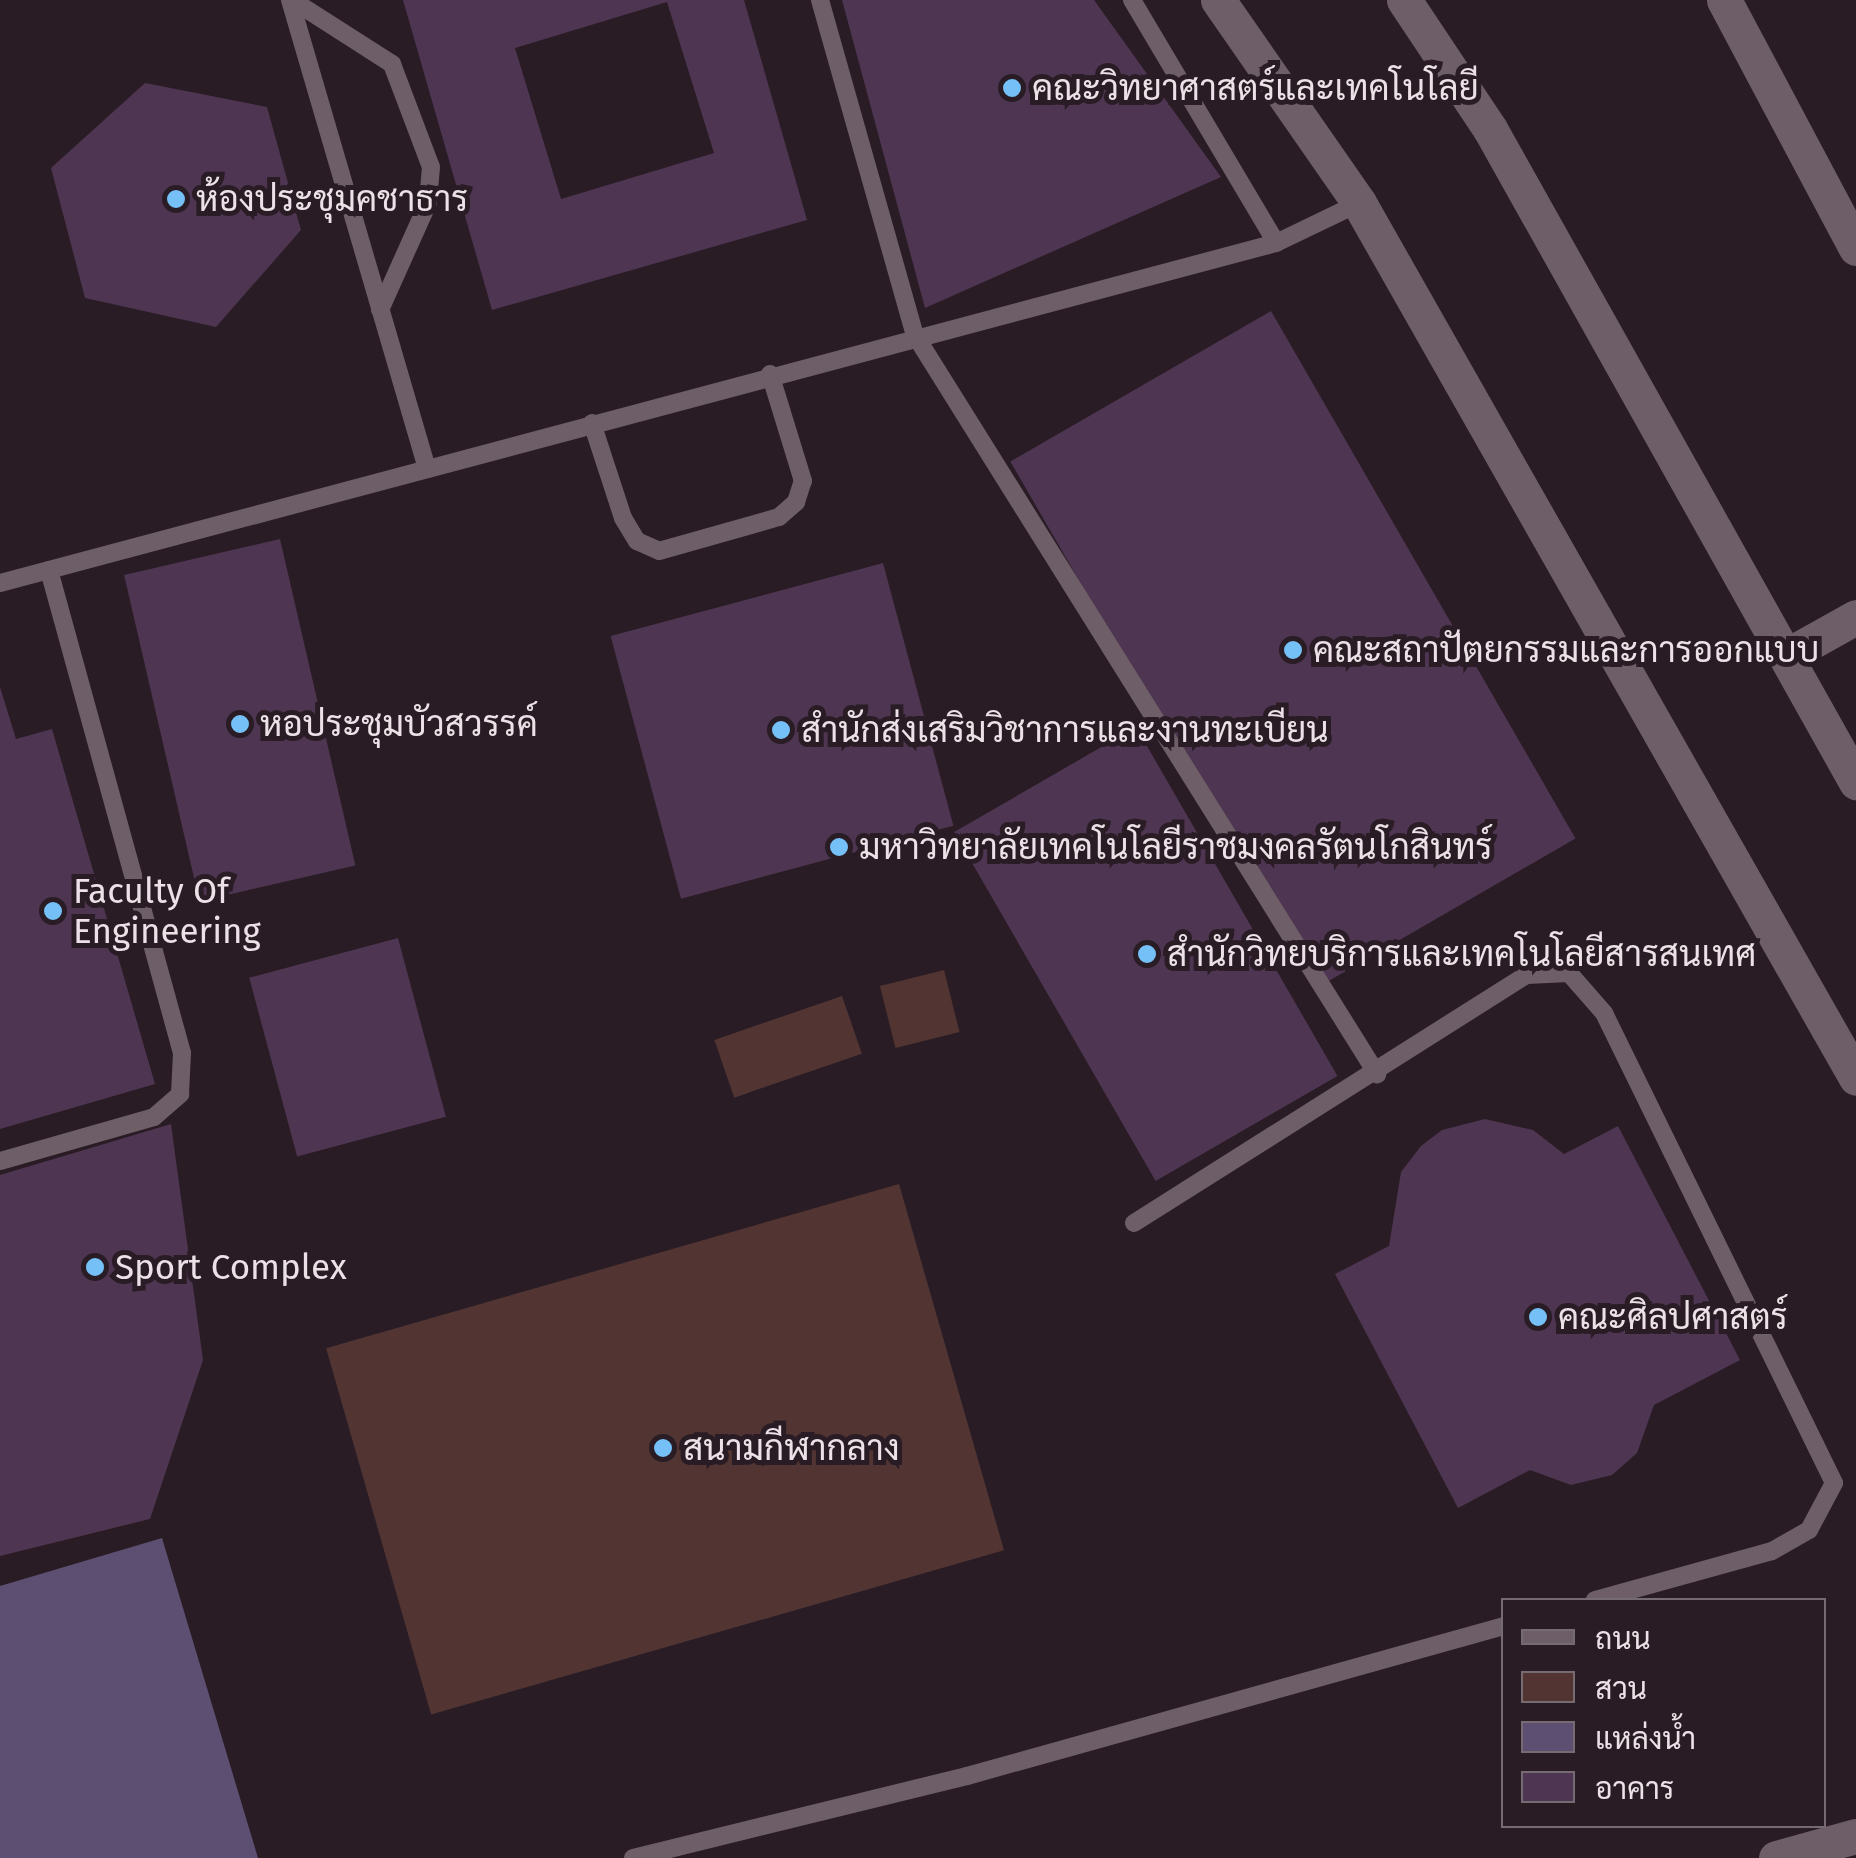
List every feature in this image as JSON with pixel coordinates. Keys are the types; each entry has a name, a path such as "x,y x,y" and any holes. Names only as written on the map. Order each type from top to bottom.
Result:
{"street":[{"path":"1218,0 1360,203 1856,1078"},
{"path":"1404,0 1490,129 1856,782"},
{"path":"1724,0 1856,248"},
{"path":"1786,656 1856,617"},
{"path":"1776,1858 1856,1836"}],"lane":[{"path":"291,0 392,64 430,167 428,203 380,310"},
{"path":"291,0 427,467"},
{"path":"820,0 915,335 1377,1074"},
{"path":"1132,0 1276,243"},
{"path":"0,583 915,335 1276,243 1360,203"},
{"path":"592,422 623,518 637,541 659,551 780,517 796,502 803,481 770,374"},
{"path":"0,1161 154,1117 180,1094 182,1053 49,570"},
{"path":"1134,1223 1377,1074 1526,975 1570,973 1604,1012 1824,1454 1834,1483 1809,1530 1772,1551 1602,1598"},
{"path":"632,1858 967,1776 1501,1627"}],"green space":[{"path":"944,970 959,1032 895,1048 880,986"},
{"path":"842,996 862,1054 734,1098 714,1040"},
{"name":"สนามกีฬากลาง","path":"899,1184 1004,1550 431,1715 326,1348"}],"water":[{"path":"162,1538 258,1858 0,1858 0,1586"}],"building":[{"path":"403,0 744,0 807,220 492,310","holes":["667,2 714,153 561,199 515,48"]},
{"name":"คณะวิทยาศาสตร์และเทคโนโลยี","path":"842,0 1094,0 1221,177 925,308"},
{"name":"ห้องประชุมคชาธาร","path":"145,83 267,107 301,230 216,327 85,298 51,168"},
{"name":"คณะสถาปัตยกรรมและการออกแบบ","path":"1271,311 1576,838 1315,989 1010,462"},
{"name":"หอประชุมบัวสวรรค์","path":"280,539 355,865 199,901 124,575"},
{"name":"สำนักส่งเสริมวิชาการและงานทะเบียน","path":"883,563 953,826 681,899 611,636"},
{"name":"Faculty Of Engineering","path":"0,687 16,739 52,729 155,1084 0,1129"},
{"name":"สำนักวิทยบริการและเทคโนโลยีสารสนเทศ","path":"1136,727 1338,1076 1156,1181 954,832"},
{"path":"398,938 446,1117 297,1157 249,978"},
{"name":"คณะศิลปศาสตร์","path":"1485,1119 1533,1130 1564,1154 1618,1126 1740,1360 1654,1405 1637,1453 1612,1475 1571,1485 1530,1470 1458,1508 1335,1274 1389,1246 1401,1172 1421,1146 1442,1130"},
{"name":"Sport Complex","path":"171,1124 203,1360 150,1519 0,1556 0,1175"}],"place":[{"name":"คณะวิทยาศาสตร์และเทคโนโลยี","path":"1012,88"},
{"name":"ห้องประชุมคชาธาร","path":"176,199"},
{"name":"คณะสถาปัตยกรรมและการออกแบบ","path":"1293,650"},
{"name":"หอประชุมบัวสวรรค์","path":"240,724"},
{"name":"สำนักส่งเสริมวิชาการและงานทะเบียน","path":"781,730"},
{"name":"มหาวิทยาลัยเทคโนโลยีราชมงคลรัตนโกสินทร์","path":"839,847"},
{"name":"Faculty Of Engineering","path":"53,911"},
{"name":"สำนักวิทยบริการและเทคโนโลยีสารสนเทศ","path":"1147,954"},
{"name":"Sport Complex","path":"95,1267"},
{"name":"คณะศิลปศาสตร์","path":"1538,1317"},
{"name":"สนามกีฬากลาง","path":"663,1448"}]}
